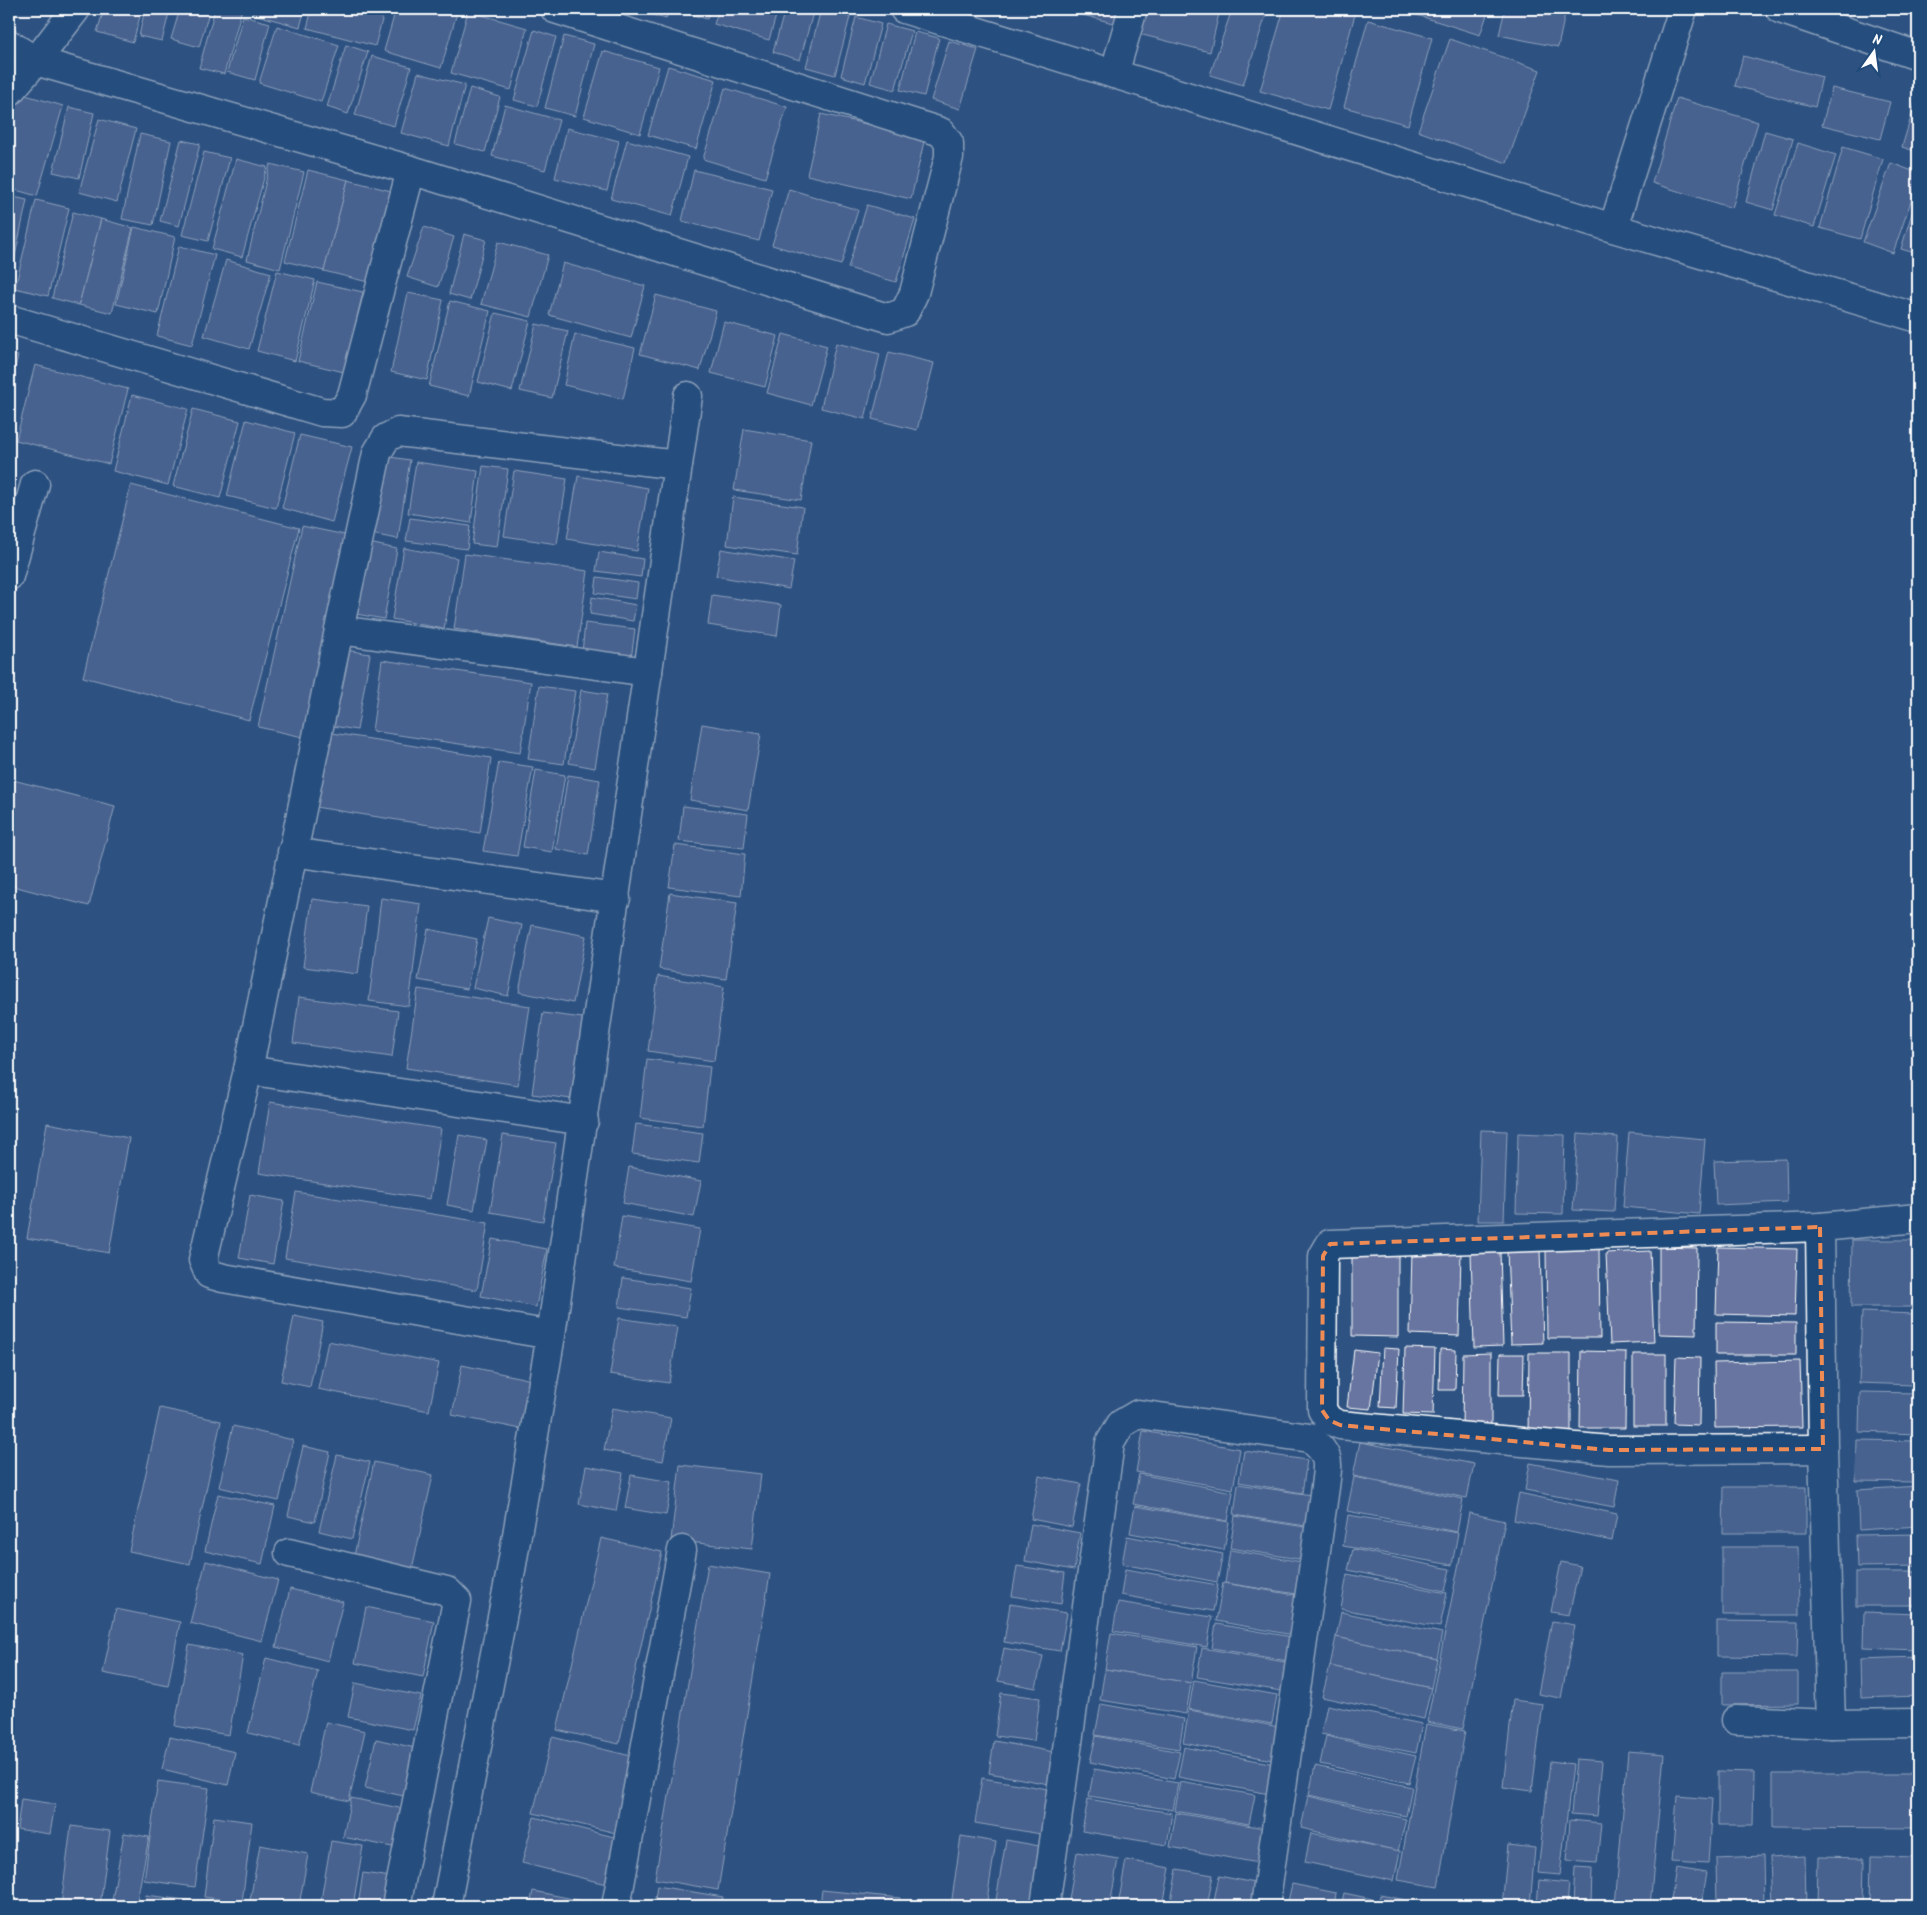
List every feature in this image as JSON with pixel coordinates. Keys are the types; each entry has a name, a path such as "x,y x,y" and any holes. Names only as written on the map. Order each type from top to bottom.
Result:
{"street":[{"path":"9,92 36,61 76,9"},
{"path":"9,44 36,61 411,170 888,318 905,312 914,293 948,156 949,143 940,132 555,9"},
{"path":"904,9 1613,228 1918,318"},
{"path":"1114,74 1133,9"},
{"path":"1613,228 1683,9"},
{"path":"1780,9 1918,56"},
{"path":"9,319 322,412 342,413 352,395 411,170"},
{"path":"446,1906 510,1576 551,1335 584,1121 688,396"},
{"path":"551,1335 209,1274 203,1260 248,1070 292,852 377,453 386,438 398,432 678,465"},
{"path":"9,576 35,484"},
{"path":"339,630 648,672"},
{"path":"292,852 616,898"},
{"path":"248,1070 584,1121"},
{"path":"1824,1450 1610,1450 1340,1425 1329,1420 1322,1410 1323,1256 1330,1244 1820,1227 1918,1218"},
{"path":"1820,1227 1831,1724"},
{"path":"1045,1906 1110,1443 1122,1424 1138,1414 1310,1438 1325,1450 1328,1465 1265,1906"},
{"path":"616,1906 682,1550"},
{"path":"288,1553 447,1591 457,1601 396,1906"},
{"path":"1736,1720 1831,1724 1918,1723"}],"highlighted area":[{"path":"1820,1227 1823,1449 1609,1450 1340,1425 1329,1420 1322,1410 1323,1256 1330,1244"}],"building":[{"path":"104,9 142,9 133,42 97,32"},
{"path":"145,9 170,9 162,41 139,36"},
{"path":"180,9 210,9 199,47 171,39"},
{"path":"215,9 242,9 224,74 199,68"},
{"path":"254,9 305,9 300,27 253,14"},
{"path":"312,9 385,9 375,46 307,28"},
{"path":"396,9 458,9 441,68 384,51"},
{"path":"633,9 669,9 666,19"},
{"path":"680,9 710,9 707,19 679,11"},
{"path":"719,9 778,9 769,40 714,24"},
{"path":"785,9 814,9 800,60 773,52"},
{"path":"821,9 850,17 835,75 806,67"},
{"path":"1078,9 1124,9 1120,25 1076,13"},
{"path":"1145,9 1220,9 1210,52 1139,34"},
{"path":"1232,9 1268,9 1243,85 1210,75"},
{"path":"1284,9 1356,11 1328,110 1260,91"},
{"path":"1398,9 1489,9 1480,35"},
{"path":"1505,9 1566,9 1558,47 1499,35"},
{"path":"468,11 527,28 511,90 451,73"},
{"path":"243,16 270,23 255,80 227,72"},
{"path":"856,17 881,24 865,83 841,76"},
{"path":"1368,20 1432,38 1408,125 1344,107"},
{"path":"886,24 912,31 895,90 870,83"},
{"path":"277,26 339,45 321,102 259,83"},
{"path":"534,30 556,37 537,106 514,100"},
{"path":"915,32 939,38 924,96 900,90"},
{"path":"564,36 594,44 575,116 545,108"},
{"path":"1450,39 1540,70 1507,163 1418,131"},
{"path":"949,41 978,49 960,109 931,100"},
{"path":"346,45 368,52 348,114 327,107"},
{"path":"603,51 659,67 640,134 584,117"},
{"path":"372,56 411,67 394,126 355,115"},
{"path":"1743,56 1822,77 1815,107 1735,86"},
{"path":"668,66 716,80 696,149 648,135"},
{"path":"418,73 465,85 449,146 401,133"},
{"path":"470,88 500,97 485,152 455,144"},
{"path":"725,88 787,107 765,178 703,159"},
{"path":"1832,88 1890,102 1880,139 1822,125"},
{"path":"15,92 63,106 37,196 9,188 9,115"},
{"path":"1677,98 1758,122 1732,208 1652,183"},
{"path":"1916,100 1918,101 1918,152 1902,147"},
{"path":"505,105 559,120 545,170 492,156"},
{"path":"69,107 94,113 79,178 53,172"},
{"path":"821,114 925,137 911,199 807,175"},
{"path":"99,119 136,129 117,202 79,192"},
{"path":"567,128 619,141 607,191 555,178"},
{"path":"1765,131 1793,139 1773,210 1746,202"},
{"path":"140,134 171,141 153,225 122,219"},
{"path":"181,140 200,144 179,226 160,221"},
{"path":"627,140 688,157 672,216 611,199"},
{"path":"1798,143 1836,155 1814,227 1775,215"},
{"path":"1843,147 1883,159 1860,239 1820,228"},
{"path":"204,152 230,158 208,241 182,235"},
{"path":"236,159 267,167 242,257 212,249"},
{"path":"1891,163 1918,173 1918,181 1893,253 1863,242"},
{"path":"270,164 304,172 280,269 247,260"},
{"path":"308,170 348,180 324,271 285,261"},
{"path":"694,170 772,189 759,241 682,221"},
{"path":"348,180 395,192 372,283 324,271"},
{"path":"789,189 858,210 841,265 772,245"},
{"path":"1918,193 1918,254 1901,249"},
{"path":"9,196 27,200 9,284"},
{"path":"36,200 69,208 48,296 15,288"},
{"path":"867,205 915,219 896,282 848,268"},
{"path":"73,212 101,219 79,305 52,298"},
{"path":"101,219 133,228 112,313 79,305"},
{"path":"134,227 175,237 158,314 116,304"},
{"path":"424,227 454,237 438,287 407,277"},
{"path":"464,234 486,240 470,300 449,294"},
{"path":"498,242 548,255 531,317 481,304"},
{"path":"179,246 215,255 192,345 157,336"},
{"path":"226,260 271,273 249,349 204,336"},
{"path":"563,263 645,286 631,338 549,315"},
{"path":"277,271 315,280 295,361 257,351"},
{"path":"317,282 363,292 344,372 298,361"},
{"path":"408,293 443,300 427,380 391,372"},
{"path":"656,295 716,311 700,370 640,354"},
{"path":"450,301 490,311 469,396 429,386"},
{"path":"495,313 530,321 512,391 478,382"},
{"path":"724,322 778,336 765,387 711,373"},
{"path":"536,324 568,331 552,398 520,391"},
{"path":"575,334 635,348 623,399 564,385"},
{"path":"783,334 827,346 811,405 767,393"},
{"path":"836,343 880,354 865,419 821,408"},
{"path":"889,352 934,363 917,430 872,419"},
{"path":"9,354 18,356 9,391"},
{"path":"35,365 128,389 109,464 16,440"},
{"path":"132,395 188,409 168,485 113,471"},
{"path":"193,409 240,421 220,498 173,486"},
{"path":"246,420 295,433 276,508 227,496"},
{"path":"744,429 811,440 801,500 734,490"},
{"path":"300,435 352,447 332,522 282,508"},
{"path":"383,456 410,460 398,539 371,534"},
{"path":"416,462 478,471 471,523 408,513"},
{"path":"483,466 508,469 497,547 472,544"},
{"path":"514,471 567,479 557,544 504,536"},
{"path":"578,476 648,488 637,551 567,539"},
{"path":"131,485 299,528 249,720 83,677"},
{"path":"733,497 803,507 797,555 727,545"},
{"path":"410,518 470,526 467,549 406,541"},
{"path":"302,526 355,537 312,739 258,727"},
{"path":"369,543 397,549 384,619 356,614"},
{"path":"404,548 457,558 444,629 392,619"},
{"path":"721,549 794,561 789,589 716,576"},
{"path":"599,552 643,559 641,577 596,571"},
{"path":"465,554 588,571 577,647 454,629"},
{"path":"597,577 638,583 636,599 595,593"},
{"path":"712,595 781,605 777,636 708,625"},
{"path":"592,597 636,605 633,621 590,614"},
{"path":"585,623 635,629 631,660 582,653"},
{"path":"340,649 370,654 357,730 327,725"},
{"path":"382,660 531,682 520,753 372,731"},
{"path":"539,686 575,691 564,764 528,759"},
{"path":"581,690 607,694 595,768 569,763"},
{"path":"702,724 761,734 748,810 690,800"},
{"path":"326,732 491,758 480,833 315,807"},
{"path":"499,762 533,767 517,856 483,851"},
{"path":"536,770 565,775 552,852 523,847"},
{"path":"568,775 600,780 588,855 556,849"},
{"path":"9,779 115,806 89,906 9,885"},
{"path":"683,806 748,814 744,848 679,841"},
{"path":"675,845 745,854 741,896 669,887"},
{"path":"670,893 737,903 726,979 659,969"},
{"path":"381,898 421,904 409,1006 369,1001"},
{"path":"312,899 367,906 358,974 303,967"},
{"path":"488,918 522,925 508,996 473,988"},
{"path":"532,925 586,936 573,1003 519,992"},
{"path":"428,929 477,939 467,989 418,980"},
{"path":"658,976 724,987 714,1061 648,1051"},
{"path":"418,989 530,1006 518,1085 406,1068"},
{"path":"299,997 398,1011 392,1057 293,1043"},
{"path":"543,1013 583,1018 572,1099 532,1094"},
{"path":"647,1059 710,1067 703,1126 640,1118"},
{"path":"270,1102 441,1129 430,1199 259,1173"},
{"path":"47,1123 129,1138 109,1253 27,1238"},
{"path":"636,1124 703,1133 699,1163 632,1154"},
{"path":"1481,1130 1507,1131 1504,1221 1478,1221"},
{"path":"1629,1132 1705,1139 1699,1214 1623,1207"},
{"path":"1518,1133 1565,1135 1563,1214 1516,1213"},
{"path":"1578,1134 1618,1137 1614,1212 1573,1210"},
{"path":"459,1135 487,1140 474,1210 447,1205"},
{"path":"503,1135 556,1143 543,1221 490,1212"},
{"path":"1786,1159 1787,1202 1716,1205 1714,1161"},
{"path":"629,1167 701,1181 694,1217 623,1203"},
{"path":"296,1192 488,1223 477,1290 285,1258"},
{"path":"250,1195 284,1201 273,1264 239,1258"},
{"path":"622,1216 700,1229 691,1281 614,1268"},
{"path":"492,1239 547,1249 536,1307 481,1296"},
{"path":"1852,1240 1915,1240 1914,1307 1851,1307"},
{"path":"1599,1247 1600,1338 1547,1338 1546,1248"},
{"path":"1659,1247 1697,1248 1696,1335 1659,1334"},
{"path":"1718,1247 1797,1249 1795,1316 1716,1314"},
{"path":"1540,1250 1543,1343 1511,1344 1507,1251"},
{"path":"1412,1251 1461,1252 1459,1336 1410,1334"},
{"path":"1650,1251 1654,1342 1610,1344 1606,1253"},
{"path":"1500,1252 1503,1346 1474,1347 1471,1253"},
{"path":"1352,1253 1398,1253 1398,1337 1352,1336"},
{"path":"623,1278 691,1288 686,1317 619,1307"},
{"path":"1862,1312 1915,1314 1913,1385 1859,1383"},
{"path":"294,1316 323,1322 310,1387 281,1381"},
{"path":"619,1318 678,1327 669,1383 610,1374"},
{"path":"1716,1322 1796,1323 1796,1355 1716,1355"},
{"path":"328,1341 439,1363 429,1411 318,1389"},
{"path":"1383,1348 1399,1349 1396,1408 1380,1407"},
{"path":"1405,1348 1435,1349 1433,1415 1403,1414"},
{"path":"1440,1349 1456,1350 1455,1390 1439,1390"},
{"path":"1354,1350 1378,1353 1371,1409 1347,1407"},
{"path":"1581,1351 1626,1352 1625,1428 1580,1428"},
{"path":"1491,1353 1491,1428 1462,1428 1463,1354"},
{"path":"1529,1353 1571,1353 1571,1434 1528,1434"},
{"path":"1500,1354 1524,1354 1523,1395 1499,1395"},
{"path":"1633,1354 1666,1354 1666,1426 1633,1426"},
{"path":"1676,1357 1700,1358 1699,1425 1674,1424"},
{"path":"1800,1361 1802,1427 1715,1428 1714,1363"},
{"path":"462,1365 532,1380 521,1429 452,1415"},
{"path":"1860,1392 1918,1393 1918,1434 1859,1432"},
{"path":"160,1408 221,1421 190,1564 129,1551"},
{"path":"612,1408 671,1418 663,1461 604,1450"},
{"path":"233,1426 293,1440 279,1501 219,1487"},
{"path":"1143,1431 1240,1449 1233,1489 1136,1472"},
{"path":"1857,1440 1915,1441 1914,1482 1856,1481"},
{"path":"1360,1442 1474,1464 1467,1498 1353,1476"},
{"path":"303,1446 330,1452 315,1522 288,1516"},
{"path":"1244,1451 1307,1460 1302,1493 1239,1482"},
{"path":"337,1455 370,1462 352,1539 319,1531"},
{"path":"374,1462 433,1475 412,1569 354,1556"},
{"path":"1530,1463 1619,1480 1614,1507 1525,1490"},
{"path":"680,1465 761,1474 752,1549 671,1540"},
{"path":"586,1466 623,1473 616,1511 579,1504"},
{"path":"1139,1474 1233,1492 1228,1521 1133,1504"},
{"path":"631,1475 672,1482 666,1515 625,1508"},
{"path":"1039,1476 1081,1484 1072,1527 1031,1519"},
{"path":"1354,1477 1463,1499 1457,1532 1347,1511"},
{"path":"1238,1484 1318,1496 1313,1527 1234,1515"},
{"path":"1918,1486 1918,1526 1859,1530 1857,1490"},
{"path":"1724,1487 1806,1487 1806,1533 1723,1533"},
{"path":"1519,1493 1617,1514 1612,1541 1514,1520"},
{"path":"218,1494 275,1506 262,1564 205,1551"},
{"path":"1135,1506 1229,1522 1224,1550 1130,1533"},
{"path":"1469,1513 1505,1521 1463,1729 1427,1722"},
{"path":"1348,1515 1458,1533 1452,1565 1343,1546"},
{"path":"1235,1516 1311,1528 1305,1560 1230,1548"},
{"path":"1031,1524 1080,1533 1074,1570 1025,1561"},
{"path":"1918,1534 1918,1566 1857,1567 1856,1535"},
{"path":"1127,1536 1223,1554 1217,1582 1122,1564"},
{"path":"601,1538 662,1552 619,1744 557,1730"},
{"path":"1722,1547 1798,1547 1799,1615 1722,1615"},
{"path":"1353,1549 1450,1569 1445,1591 1348,1570"},
{"path":"1230,1550 1302,1562 1297,1594 1225,1583"},
{"path":"206,1561 278,1580 262,1641 190,1623"},
{"path":"1561,1562 1580,1566 1569,1615 1551,1612"},
{"path":"708,1564 770,1574 718,1890 655,1879"},
{"path":"1017,1566 1065,1573 1061,1604 1012,1596"},
{"path":"1125,1569 1218,1585 1213,1611 1121,1595"},
{"path":"1856,1572 1918,1572 1918,1606 1856,1606"},
{"path":"1347,1574 1447,1593 1440,1627 1341,1609"},
{"path":"1223,1583 1301,1596 1293,1635 1216,1621"},
{"path":"290,1589 343,1602 328,1661 276,1647"},
{"path":"1118,1602 1212,1617 1207,1647 1113,1631"},
{"path":"1010,1604 1067,1613 1060,1651 1004,1642"},
{"path":"366,1607 434,1621 423,1677 355,1663"},
{"path":"116,1609 180,1622 168,1686 103,1673"},
{"path":"1341,1612 1442,1633 1437,1659 1336,1637"},
{"path":"1864,1612 1918,1614 1918,1650 1863,1648"},
{"path":"1552,1621 1575,1625 1561,1698 1538,1694"},
{"path":"1717,1621 1798,1622 1797,1657 1717,1656"},
{"path":"1216,1624 1292,1637 1288,1661 1212,1648"},
{"path":"1111,1633 1197,1647 1191,1683 1105,1669"},
{"path":"1336,1637 1437,1659 1431,1688 1330,1666"},
{"path":"189,1645 243,1655 229,1735 175,1726"},
{"path":"1004,1648 1043,1656 1036,1688 998,1681"},
{"path":"1202,1648 1285,1662 1281,1691 1197,1677"},
{"path":"1918,1657 1918,1696 1861,1698 1860,1659"},
{"path":"266,1658 318,1671 299,1745 248,1733"},
{"path":"1330,1666 1431,1688 1424,1719 1322,1697"},
{"path":"1105,1669 1191,1683 1186,1714 1100,1700"},
{"path":"1722,1672 1798,1672 1798,1704 1722,1705"},
{"path":"1194,1680 1277,1695 1272,1724 1189,1709"},
{"path":"355,1683 421,1696 413,1730 348,1717"},
{"path":"1001,1693 1040,1698 1034,1741 995,1736"},
{"path":"1513,1700 1543,1704 1532,1791 1503,1787"},
{"path":"1101,1704 1184,1719 1179,1749 1095,1735"},
{"path":"1327,1705 1422,1724 1416,1753 1321,1734"},
{"path":"1189,1710 1279,1727 1273,1760 1183,1743"},
{"path":"326,1722 365,1731 349,1801 310,1792"},
{"path":"1426,1724 1465,1731 1438,1887 1398,1880"},
{"path":"1096,1736 1180,1752 1174,1779 1090,1762"},
{"path":"1326,1736 1416,1756 1409,1783 1320,1764"},
{"path":"170,1737 235,1752 228,1785 162,1769"},
{"path":"552,1737 635,1757 616,1833 533,1813"},
{"path":"376,1739 415,1748 404,1796 365,1788"},
{"path":"994,1741 1054,1752 1049,1784 989,1773"},
{"path":"1184,1747 1280,1765 1275,1795 1178,1777"},
{"path":"1628,1751 1664,1754 1650,1906 1615,1906"},
{"path":"1576,1759 1602,1761 1597,1816 1571,1814"},
{"path":"1550,1761 1573,1764 1560,1875 1538,1873"},
{"path":"1315,1766 1412,1787 1406,1816 1309,1795"},
{"path":"1094,1769 1178,1783 1173,1810 1089,1796"},
{"path":"1718,1771 1754,1772 1753,1825 1718,1825"},
{"path":"1773,1774 1918,1774 1918,1828 1773,1827"},
{"path":"982,1778 1054,1790 1047,1835 975,1823"},
{"path":"158,1781 209,1788 195,1887 144,1880"},
{"path":"1180,1782 1255,1795 1249,1824 1175,1811"},
{"path":"1308,1796 1406,1819 1398,1851 1301,1828"},
{"path":"1677,1796 1712,1799 1708,1864 1672,1862"},
{"path":"351,1798 404,1809 397,1848 343,1837"},
{"path":"21,1799 55,1804 50,1834 17,1829"},
{"path":"1088,1799 1172,1813 1167,1845 1082,1831"},
{"path":"1176,1813 1270,1829 1264,1864 1170,1847"},
{"path":"214,1817 252,1822 242,1902 204,1897"},
{"path":"534,1817 622,1839 610,1885 522,1863"},
{"path":"1570,1820 1601,1823 1597,1863 1567,1861"},
{"path":"71,1826 110,1831 100,1906 61,1906"},
{"path":"124,1833 149,1837 136,1906 111,1906"},
{"path":"1311,1833 1400,1851 1394,1881 1305,1862"},
{"path":"961,1836 996,1842 986,1906 951,1906"},
{"path":"1006,1840 1045,1847 1035,1906 995,1906"},
{"path":"331,1841 363,1846 353,1906 320,1906"},
{"path":"260,1845 308,1854 299,1906 249,1906"},
{"path":"1508,1845 1535,1848 1530,1906 1502,1906"},
{"path":"1077,1852 1118,1859 1110,1906 1068,1906"},
{"path":"1763,1856 1764,1906 1717,1906 1716,1858"},
{"path":"1805,1856 1806,1906 1772,1906 1770,1858"},
{"path":"1871,1856 1918,1857 1918,1906 1870,1906"},
{"path":"1818,1857 1864,1858 1863,1906 1817,1906"},
{"path":"1126,1860 1170,1868 1163,1906 1118,1906"},
{"path":"1575,1867 1592,1868 1591,1906 1573,1906"},
{"path":"1676,1868 1707,1873 1701,1906 1670,1906"},
{"path":"1177,1869 1213,1875 1207,1906 1170,1906"},
{"path":"363,1873 391,1877 387,1906 358,1906"},
{"path":"1219,1876 1255,1883 1250,1906 1213,1906"},
{"path":"1539,1880 1569,1883 1567,1906 1537,1906"},
{"path":"1292,1884 1336,1893 1334,1906 1287,1906"},
{"path":"657,1886 723,1897 721,1906 654,1906"},
{"path":"822,1890 900,1898 899,1906 820,1906"},
{"path":"533,1891 588,1902 587,1906 530,1906"},
{"path":"1344,1893 1372,1899 1371,1906 1341,1906"},
{"path":"146,1895 201,1902 200,1906 144,1906"},
{"path":"1380,1895 1411,1901 1410,1906 1378,1906"}]}
